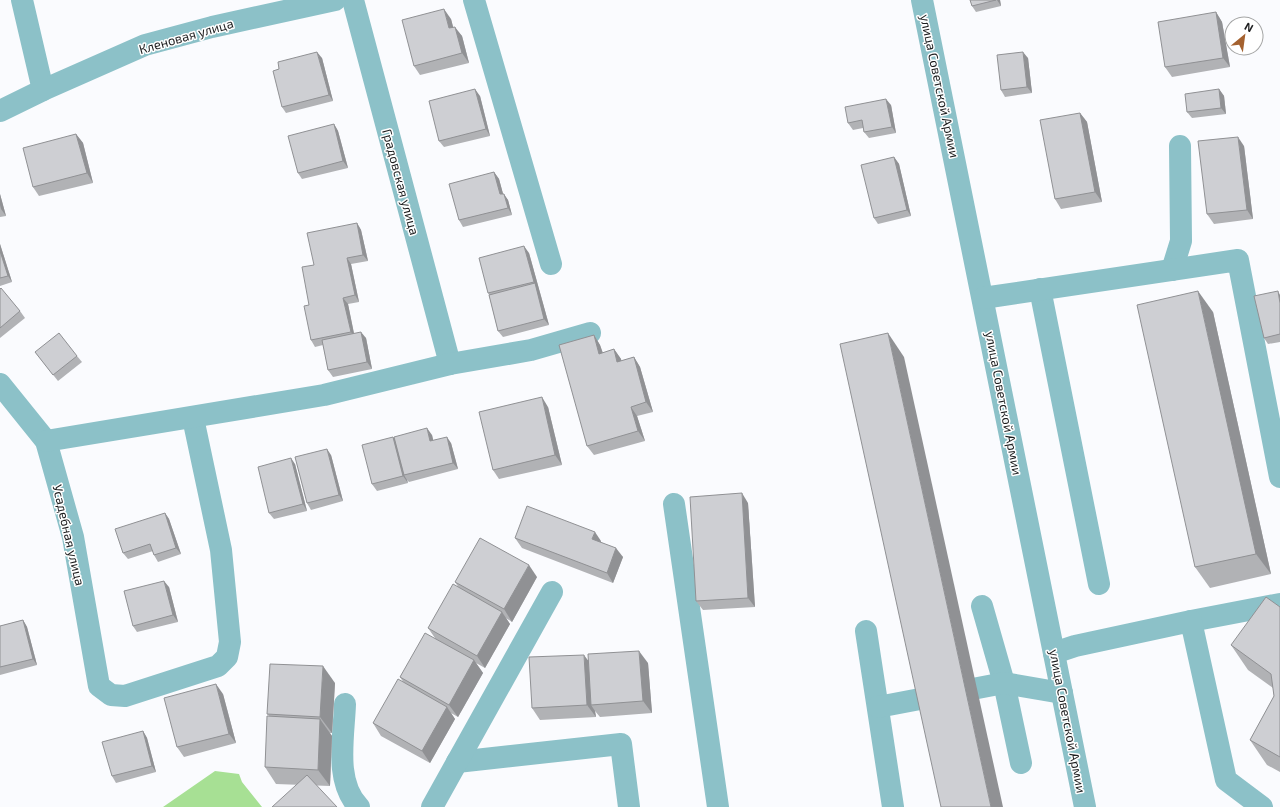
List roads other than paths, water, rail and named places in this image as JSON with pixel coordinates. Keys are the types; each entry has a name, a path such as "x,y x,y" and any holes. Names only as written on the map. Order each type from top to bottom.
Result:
{"street":[{"path":"22,0 43,90"},
{"name":"Кленовая улица","path":"0,111 43,90 145,46 212,27 335,0"},
{"name":"Градовская улица","path":"353,0 450,364"},
{"path":"474,0 551,264"},
{"name":"улица Советской Армии","path":"922,0 1085,807"},
{"path":"1172,270 1181,241 1180,146"},
{"path":"983,298 1238,260 1280,477"},
{"path":"1040,289 1100,584"},
{"path":"46,440 192,418 324,395 450,364 530,350 590,333"},
{"name":"Усадебная улица","path":"0,384 46,440 73,537 99,686 111,695 125,696 218,666 227,657 230,642 221,550 192,418"},
{"path":"674,504 718,807"},
{"path":"432,807 552,592"},
{"path":"1054,653 1074,646 1280,604"},
{"path":"982,606 1004,683 1021,763"},
{"path":"1191,621 1226,780 1262,807"},
{"path":"866,632 894,807"},
{"path":"878,707 1004,683 1062,693"},
{"path":"346,704 343,766 346,783 350,794 359,807"},
{"path":"457,762 621,744 629,807"}]}
